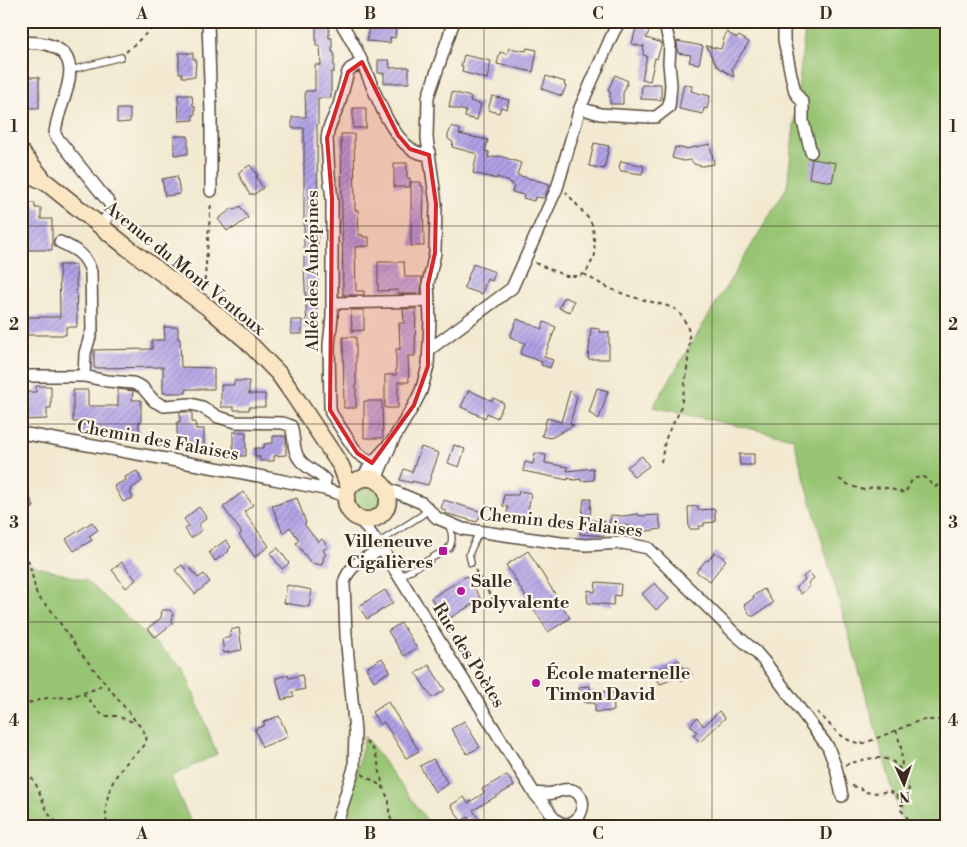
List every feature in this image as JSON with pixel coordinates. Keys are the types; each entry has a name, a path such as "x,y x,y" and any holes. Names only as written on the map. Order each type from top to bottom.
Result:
{"street":[{"path":"208,21 211,104 211,190"},
{"path":"340,21 362,62 382,108 398,135 410,149 429,156"},
{"path":"336,826 354,768 355,732 346,635 344,583 346,575 373,534 385,511 384,483 393,440 421,391 428,366 430,349 428,284 435,253 436,204 427,138 428,97 454,21"},
{"path":"430,349 512,288 557,188 580,108 620,21"},
{"path":"580,108 600,114 656,117 669,107 671,85 670,45 664,21"},
{"path":"784,21 784,40 791,75 795,92 803,104 803,122 811,152"},
{"path":"21,42 47,44 65,55 71,70 70,79 55,126 55,135 110,204 111,211 101,226"},
{"name":"Allée des Aubépines","path":"362,62 348,72 327,138 328,175 332,199 332,303 329,345 330,410 357,453 384,483"},
{"name":"Avenue du Mont Ventoux","path":"21,152 46,183"},
{"name":"Avenue du Mont Ventoux","path":"21,170 46,183 197,299 246,340 278,374 341,466 353,485 346,502 350,512 373,534"},
{"path":"60,242 79,251 88,263 91,272 92,330 85,353 84,376"},
{"path":"332,303 429,301"},
{"path":"21,376 84,376 106,381 133,383 142,386 154,401 164,406 191,404 202,407 218,417 236,422 283,423 291,426 294,434 295,452 300,461 320,474 325,480 324,489"},
{"name":"Chemin des Falaises","path":"21,433 324,489 353,485"},
{"path":"353,485 370,478 384,483"},
{"name":"Chemin des Falaises","path":"384,483 422,503 437,518 463,529 560,544 623,543 648,548 735,634 756,652 779,684 799,706 828,747 836,768 842,796"},
{"name":"Rue des Poètes","path":"373,534 534,793"}],"lane":[{"path":"71,70 121,57"},
{"path":"373,534 422,515 428,509"},
{"path":"399,577 449,548 452,543 452,535 447,523"},
{"path":"471,562 469,554 479,531"}],"path":[{"path":"121,57 160,21"},
{"path":"557,188 567,192 593,226 595,255 584,274"},
{"path":"197,299 205,288 211,215 211,190"},
{"path":"525,259 566,276 584,274 595,282 622,294 676,309 686,323 689,332 689,348 682,402 680,412 668,434 661,462"},
{"path":"838,480 864,490 873,487 887,488 905,493 912,480 921,476 935,487 946,481"},
{"path":"21,557 27,558 29,562 38,596 51,610 80,652 146,736 145,744 124,764 111,783 106,805 107,826"},
{"path":"471,562 494,603"},
{"path":"21,705 47,698 70,697 84,693 98,688 104,681"},
{"path":"84,693 103,716 117,716 138,724"},
{"path":"799,706 805,705 812,708 838,734 855,744 865,743 921,720 946,720"},
{"path":"896,730 901,747 902,771 909,789 909,794 902,806"},
{"path":"355,732 373,749 377,758 383,788 389,801 389,815 394,826"},
{"path":"836,768 868,757 878,757 892,761 902,771"},
{"path":"21,765 35,782 48,813 58,826"},
{"path":"354,768 383,788"},
{"path":"839,783 860,788 863,792 880,793 886,791 896,794 902,806 901,810 914,826"},
{"path":"909,826 911,822"}],"highlighted area":[{"path":"362,62 398,135 410,149 429,155 436,204 435,253 428,284 428,366 414,405 372,463 357,453 330,410 332,199 327,138 348,72"}],"green space":[{"path":"806,21 946,21 946,826 903,826 793,438 653,407 787,187"},
{"path":"367,484 377,488 381,498 377,508 367,512 357,508 353,498 357,488"},
{"path":"21,562 87,581 184,669 217,754 170,777 193,826 21,826"},
{"path":"365,736 431,826 344,826"}],"building":[{"path":"369,24 396,26 395,38 390,37 390,43 367,41"},
{"path":"637,24 650,29 646,38 662,43 657,59 655,58 650,81 642,79 647,56 643,55 644,45 643,47 632,44"},
{"path":"316,26 329,26 329,38 332,38 332,52 334,52 334,72 331,72 331,98 318,98 318,274 316,327 307,327 304,267 304,128 292,128 292,117 306,117 305,91 315,91 315,65 321,65 320,46 316,46"},
{"path":"726,32 737,38 739,36 749,42 732,68 734,77 717,66 706,46 721,49"},
{"path":"677,41 703,46 699,64 689,62 691,55 678,53"},
{"path":"509,48 526,51 527,48 537,50 533,72 497,64 500,52 507,54"},
{"path":"179,53 193,53 193,59 196,59 195,77 182,77 182,73 179,73"},
{"path":"464,55 491,61 487,79 462,72 463,66 461,66"},
{"path":"378,60 389,60 390,68 409,67 409,83 384,83 384,73 378,73"},
{"path":"615,75 628,81 623,93 623,104 610,104 610,91 608,90"},
{"path":"546,76 565,82 564,85 566,86 562,96 542,89"},
{"path":"21,77 39,77 39,108 21,108"},
{"path":"661,84 661,100 641,99 642,85"},
{"path":"684,84 692,86 691,91 710,96 707,109 704,108 703,114 679,109"},
{"path":"452,92 471,97 470,101 481,104 477,120 465,117 466,111 449,107"},
{"path":"178,95 192,95 193,106 195,106 193,120 179,121"},
{"path":"492,96 509,100 507,109 501,107 499,113 488,110"},
{"path":"353,108 366,108 366,128 353,128"},
{"path":"117,109 130,109 130,122 117,123"},
{"path":"452,126 461,130 459,134 488,140 485,151 489,152 488,158 500,156 521,163 517,175 550,184 544,198 535,197 534,201 523,198 524,195 512,192 514,186 512,183 497,177 497,179 473,173 477,154 452,147 453,142 448,139 448,135"},
{"path":"341,134 354,134 355,210 358,210 359,235 369,237 369,246 355,247 356,291 364,291 364,295 343,295"},
{"path":"174,136 188,136 188,154 174,155"},
{"path":"594,143 609,146 604,169 589,166"},
{"path":"710,144 714,164 702,166 694,164 691,160 684,161 672,158 675,147 686,149"},
{"path":"812,159 836,163 832,182 809,178"},
{"path":"621,161 644,166 642,174 621,171 619,167"},
{"path":"394,163 407,163 407,178 410,178 410,187 394,187"},
{"path":"250,165 258,176 256,177 263,188 253,195 252,193 250,195 238,173"},
{"path":"177,176 180,194 165,196 162,179"},
{"path":"411,182 421,182 421,186 423,186 424,246 411,246"},
{"path":"24,203 35,203 35,208 41,208 41,219 52,219 52,250 24,250"},
{"path":"240,206 248,218 227,231 218,219 233,208 234,210"},
{"path":"378,262 404,262 405,277 422,277 421,294 398,294 398,290 378,291"},
{"path":"473,264 495,272 492,281 487,279 482,294 464,288"},
{"path":"59,265 76,265 77,327 66,327 66,335 21,335 21,317 60,317"},
{"path":"564,297 574,301 570,312 559,308"},
{"path":"403,309 416,309 415,356 408,356 409,382 398,382 398,408 385,408 385,375 396,375 396,349 400,349 399,323 404,323"},
{"path":"351,310 364,310 364,330 352,331"},
{"path":"517,319 542,329 544,322 556,327 544,357 553,360 550,368 541,365 542,362 520,354 525,343 510,337"},
{"path":"291,320 302,320 302,334 291,334"},
{"path":"164,327 178,327 181,367 214,368 214,389 186,389 186,393 163,393 163,367 94,368 94,350 152,349 152,340 165,340"},
{"path":"591,328 599,329 599,332 609,332 609,359 588,359"},
{"path":"343,337 356,337 356,408 344,408"},
{"path":"234,381 249,381 249,394 265,394 265,407 249,407 249,410 234,410 234,407 221,407 221,385 234,385"},
{"path":"36,386 51,386 51,408 47,408 47,419 22,420 22,392 36,392"},
{"path":"597,388 608,391 599,419 589,413"},
{"path":"118,389 133,391 132,400 141,400 139,433 112,433 112,437 102,438 102,433 81,434 81,422 73,422 73,390 88,390 88,406 118,406"},
{"path":"469,390 492,401 493,398 504,403 497,418 487,413 485,418 461,407"},
{"path":"570,391 577,397 570,424 574,425 551,438 542,436 547,418 561,422"},
{"path":"364,401 382,401 383,438 364,438"},
{"path":"180,412 192,412 192,422 195,422 196,429 204,429 204,449 177,449 177,422 180,422"},
{"path":"233,432 246,432 246,456 233,456"},
{"path":"273,436 286,436 286,455 274,456 274,461 260,461 260,457 255,457 255,448 264,448 264,444 273,443"},
{"path":"454,445 465,449 459,467 448,463"},
{"path":"421,447 439,453 428,485 400,480 404,469 412,472"},
{"path":"535,453 546,455 545,463 568,467 567,471 593,468 594,480 581,481 581,479 574,480 568,478 568,480 523,471 525,462 533,464"},
{"path":"739,454 754,454 754,465 740,465"},
{"path":"642,456 649,466 634,477 627,467"},
{"path":"137,471 142,481 131,489 132,491 130,492 133,498 123,502 114,486 126,480 125,477"},
{"path":"519,491 531,493 527,517 507,514 508,507 503,506 504,495 518,495"},
{"path":"243,492 253,505 244,512 269,546 255,557 239,535 242,533 223,507"},
{"path":"29,495 34,507 21,513 21,498"},
{"path":"297,498 306,523 304,524 318,542 322,539 328,547 323,550 326,555 322,565 311,563 296,543 299,540 290,527 283,533 272,506"},
{"path":"584,499 591,499 590,520 605,521 604,536 580,534"},
{"path":"444,500 482,512 477,522 445,513 446,511 441,508"},
{"path":"698,506 698,510 715,509 715,522 704,523 704,526 699,526 699,529 689,529 688,507"},
{"path":"199,507 207,518 198,525 202,530 191,538 185,529 189,526 184,519"},
{"path":"638,514 639,516 659,515 661,529 641,532 640,528 631,529 631,526 609,524 611,515"},
{"path":"92,522 98,530 89,536 92,540 74,551 66,539"},
{"path":"226,540 231,547 229,551 215,561 209,552"},
{"path":"278,548 289,563 282,569 270,553"},
{"path":"528,551 570,618 548,632 506,565"},
{"path":"715,552 726,560 710,581 696,572"},
{"path":"122,562 136,580 126,588 112,570"},
{"path":"182,565 186,570 189,567 198,578 204,574 210,582 195,594 175,570"},
{"path":"809,572 814,578 808,583 810,586 801,594 796,587 805,580 803,577"},
{"path":"467,576 481,599 445,621 431,598"},
{"path":"596,582 621,584 620,596 615,595 613,605 588,603 588,590 595,592"},
{"path":"655,583 669,599 656,610 642,594"},
{"path":"287,585 312,590 309,607 284,603"},
{"path":"764,589 773,603 754,616 751,616 744,605"},
{"path":"385,590 393,603 367,619 359,606"},
{"path":"162,610 170,610 173,614 172,624 155,637 148,628 161,618"},
{"path":"401,623 417,648 404,656 388,631"},
{"path":"239,628 242,650 224,653 222,639 231,637 230,630"},
{"path":"382,658 390,671 374,681 366,668"},
{"path":"679,660 684,669 689,669 692,675 681,681 680,677 660,684 654,672"},
{"path":"429,665 445,690 432,698 416,673"},
{"path":"288,675 289,678 302,675 305,689 292,692 294,696 282,700 276,678"},
{"path":"590,686 590,691 613,692 614,711 595,712 595,703 585,703 584,696 580,696 579,687"},
{"path":"388,702 419,751 406,758 384,722 380,725 372,712"},
{"path":"719,711 725,718 700,742 693,735 697,732 690,725 697,718 704,726"},
{"path":"279,716 288,737 262,747 255,729 265,725 263,722"},
{"path":"464,721 480,747 467,754 451,729"},
{"path":"433,759 448,784 435,792 420,766"},
{"path":"507,775 514,786 473,810 483,826 473,826 468,817 461,821 451,805 464,797 468,803 484,793 482,789"}],"place":[{"name":"Villeneuve Cigalières","path":"443,551"},
{"name":"Salle polyvalente","path":"461,591"},
{"name":"École maternelle Timon David","path":"536,683"}]}
